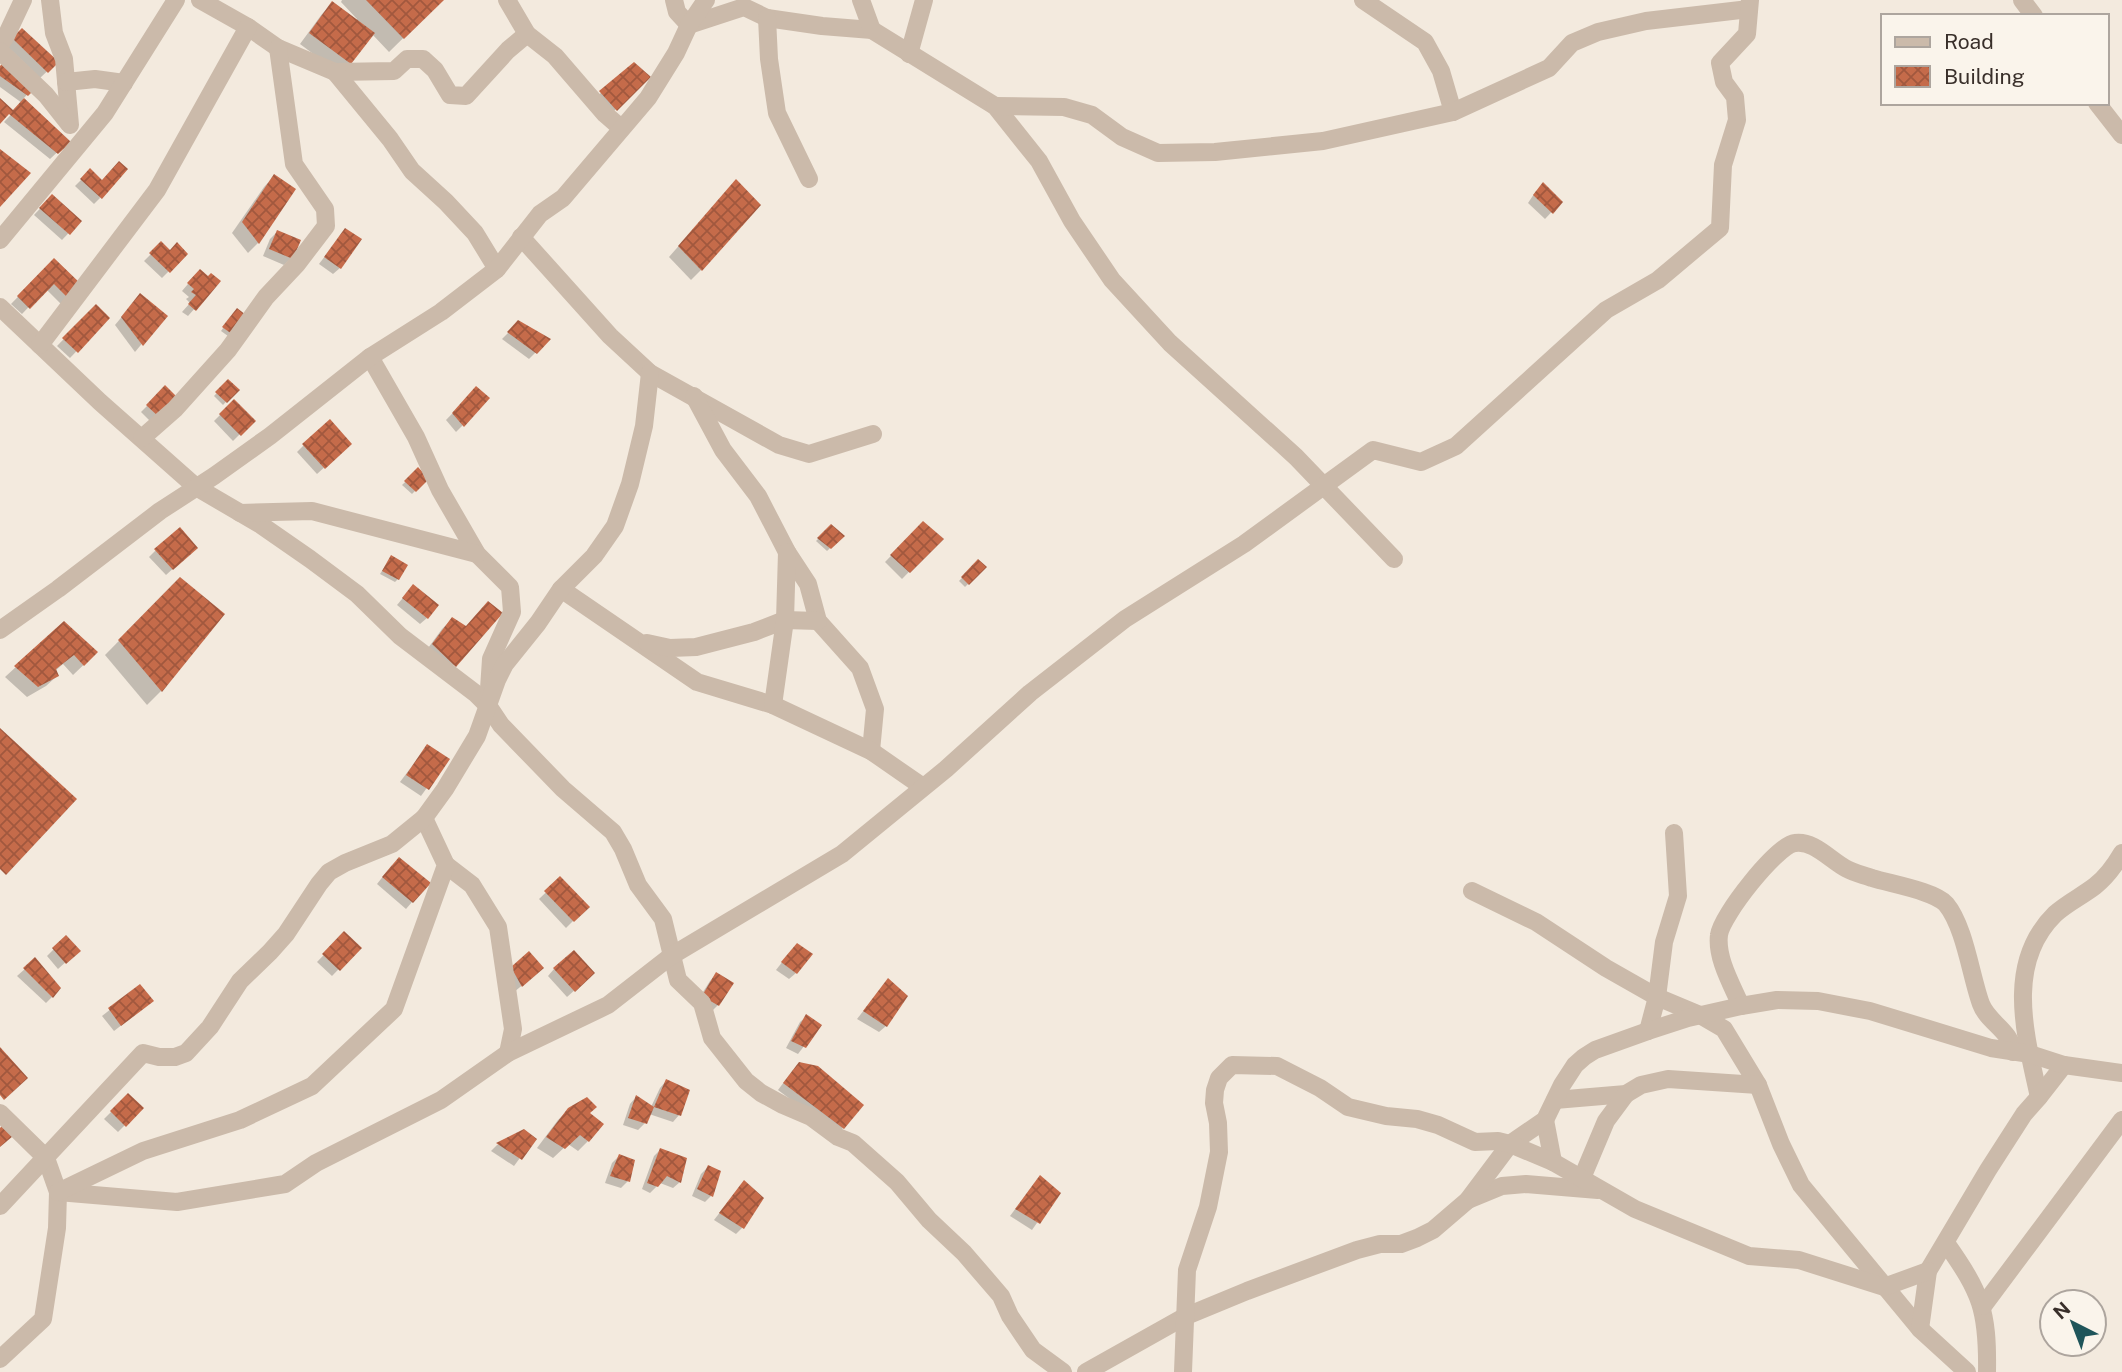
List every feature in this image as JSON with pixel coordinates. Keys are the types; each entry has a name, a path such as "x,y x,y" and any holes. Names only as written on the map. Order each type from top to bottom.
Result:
{"street":[{"path":"23,0 2,40 70,125 80,145"},
{"path":"50,0 54,33 64,59 70,125"},
{"path":"0,240 105,113 176,0"},
{"path":"200,0 248,27 278,48 335,72 394,71 407,59 423,59 435,70 450,95 466,96 498,60 527,34"},
{"path":"507,0 527,34 555,56 605,114 621,128"},
{"path":"674,0 677,12 689,25"},
{"path":"0,630 160,511 270,436 370,357 441,312 497,269 540,214 563,198 648,97 706,0"},
{"path":"861,0 873,30"},
{"path":"909,54 924,0"},
{"path":"1363,0 1425,42 1441,71 1453,111"},
{"path":"58,1192 177,1202 285,1184 316,1163 441,1100 508,1053 608,1005 671,956 842,854 946,769 1030,694 1125,619 1244,544 1373,450 1421,462 1456,446 1606,310 1658,280 1720,228 1724,165 1737,120 1735,97 1724,82 1720,63 1747,34 1749,4 1598,32 1572,43 1549,68 1453,111 1323,141 1215,152 1158,153 1122,137 1092,115 1064,107 995,106"},
{"path":"689,25 744,7 767,18 873,30 995,106 1038,161 1072,221 1112,280 1170,343 1296,457 1394,559"},
{"path":"767,18 769,59 777,113 809,179"},
{"path":"40,345 157,190 248,27"},
{"path":"142,438 175,409 228,350 266,298 326,226 326,209 294,164 278,48"},
{"path":"64,59 95,79"},
{"path":"335,72 390,139 412,172 475,233 497,269"},
{"path":"66,82 95,79 124,83"},
{"path":"2099,105 2122,135"},
{"path":"521,237 610,336 650,373 779,445 809,454 873,434"},
{"path":"0,307 100,402 196,487 310,559 357,594 400,636 475,693 489,707 502,725 563,789 613,832 638,885 663,919 678,980 702,1003 712,1038 746,1081 761,1094 811,1117 838,1137 853,1143 897,1182 1001,1296 1010,1316 1033,1350 1063,1372"},
{"path":"370,357 416,437 440,490 477,554 509,587 512,612 491,659 489,707"},
{"path":"0,1206 144,1053 175,1057 186,1053 201,1038 240,981 271,953 329,872 392,844 424,818 462,764 477,736 496,680 505,664 561,589 593,556 615,527 630,484 644,426 650,373"},
{"path":"694,396 723,450 758,496 787,552 808,584 818,621 860,668 876,709 871,751"},
{"path":"240,513 312,511 477,554"},
{"path":"774,705 785,621 787,552"},
{"path":"561,589 697,682 774,705 871,751 923,787"},
{"path":"639,642 670,648 696,647 785,621 818,621"},
{"path":"424,818 446,865 472,885 498,927 513,1029 508,1053"},
{"path":"1647,1031 1657,997 1664,942 1678,896 1674,833"},
{"path":"1724,1029 1732,1007 1720,951 1719,936 1722,924 1737,901 1776,855 1786,846 1803,843 1846,869 1931,894 1944,902 1951,911 1982,1007 2021,1053 2039,1097"},
{"path":"2021,1053 2022,982 2025,962 2032,946 2054,915 2102,880 2122,853"},
{"path":"58,1192 143,1151 240,1120 312,1086 394,1009 446,865"},
{"path":"1472,891 1536,922 1606,968 1657,997 1700,1015 1724,1029 1758,1085 1780,1144 1801,1185 1920,1329 1967,1372"},
{"path":"1087,1372 1184,1317 1247,1291 1357,1250 1380,1244 1401,1244 1433,1230 1468,1200 1510,1144 1545,1120 1575,1065 1584,1057 1595,1050 1647,1031 1700,1015 1777,1000 1818,1001 1870,1011 1991,1048 2064,1065 2122,1073"},
{"path":"1183,1372 1187,1270 1208,1207 1219,1152 1215,1090 1219,1078 1232,1065 1277,1066 1320,1088 1348,1107 1386,1116 1417,1119 1438,1125 1475,1142 1498,1141 1510,1144 1553,1162 1635,1209 1749,1256 1799,1259 1885,1287 1928,1271"},
{"path":"1920,1329 1928,1271 2024,1114 2064,1065"},
{"path":"1582,1178 1606,1121 1626,1094 1641,1085 1668,1079 1758,1085"},
{"path":"1555,1100 1626,1094"},
{"path":"0,1113 46,1158 58,1192 57,1228 43,1319 0,1359"},
{"path":"1545,1120 1553,1162"},
{"path":"1983,1306 2122,1120"},
{"path":"1468,1200 1502,1186 1526,1184 1602,1190"},
{"path":"1946,1242 1975,1287 1983,1306 1988,1336 1987,1372"}],"building":[{"path":"366,0 444,0 404,39"},
{"path":"332,1 375,33 351,64 309,33"},
{"path":"22,28 59,62 48,73 12,38"},
{"path":"6,60 38,86 28,96 0,76 0,66"},
{"path":"634,62 651,77 617,111 599,91"},
{"path":"0,98 13,110 24,98 71,142 58,154 9,114 0,124"},
{"path":"0,149 31,173 0,207"},
{"path":"119,161 128,169 102,199 80,179 90,168 102,180"},
{"path":"274,174 296,189 259,244 242,222"},
{"path":"736,179 761,205 702,271 678,246"},
{"path":"1543,182 1563,202 1553,214 1533,195"},
{"path":"52,194 82,221 70,235 39,208"},
{"path":"345,228 362,239 341,269 324,257"},
{"path":"277,230 301,240 293,259 269,249"},
{"path":"161,241 170,250 177,242 188,254 170,273 149,253"},
{"path":"54,258 82,285 68,298 54,284 30,309 17,296"},
{"path":"200,269 208,276 211,273 221,281 196,311 188,304 196,295 191,292 194,289 187,283"},
{"path":"140,293 168,316 143,346 121,317"},
{"path":"96,304 110,318 78,353 62,338"},
{"path":"237,308 246,315 232,334 222,327"},
{"path":"518,320 551,339 537,354 507,332"},
{"path":"228,379 240,390 227,403 215,392"},
{"path":"165,385 177,397 159,417 146,405"},
{"path":"476,386 490,398 464,427 452,413"},
{"path":"234,399 256,421 241,436 219,414"},
{"path":"330,419 352,444 325,469 302,444"},
{"path":"418,467 429,479 416,492 404,481"},
{"path":"923,521 944,539 910,573 890,555"},
{"path":"831,524 845,536 831,549 817,538"},
{"path":"180,527 198,548 173,570 154,549"},
{"path":"391,555 408,565 399,580 382,571"},
{"path":"978,559 987,567 969,585 961,577"},
{"path":"180,577 225,614 162,692 118,640"},
{"path":"413,584 439,605 428,619 402,598"},
{"path":"488,601 503,613 456,667 432,644 452,617 466,626"},
{"path":"64,621 98,652 84,666 74,655 56,669 59,676 38,687 14,666"},
{"path":"0,728 77,799 6,875 0,869"},
{"path":"427,744 450,759 429,790 406,775"},
{"path":"399,857 431,883 413,903 382,877"},
{"path":"560,876 590,907 574,922 544,891"},
{"path":"344,931 362,948 340,971 322,954"},
{"path":"66,935 81,951 66,964 52,948"},
{"path":"797,943 813,954 797,974 781,962"},
{"path":"574,950 595,973 575,992 553,968"},
{"path":"529,951 544,968 522,987 511,967"},
{"path":"35,957 61,988 53,998 23,968"},
{"path":"716,972 734,983 719,1006 702,996"},
{"path":"888,978 908,996 887,1027 863,1011"},
{"path":"140,984 154,1001 121,1026 108,1008"},
{"path":"806,1014 822,1025 806,1048 791,1041"},
{"path":"0,1047 28,1078 4,1100 0,1095"},
{"path":"799,1062 818,1066 864,1105 844,1129 783,1083"},
{"path":"666,1079 690,1090 681,1116 654,1107"},
{"path":"128,1093 144,1108 126,1127 110,1111"},
{"path":"636,1095 654,1107 647,1124 628,1118"},
{"path":"587,1097 597,1107 590,1113 604,1124 589,1142 580,1135 565,1149 546,1137 568,1108"},
{"path":"3,1125 13,1136 0,1147 0,1128"},
{"path":"524,1129 537,1139 522,1160 496,1143"},
{"path":"660,1148 687,1158 681,1183 667,1176 658,1187 647,1183"},
{"path":"619,1154 635,1160 630,1182 610,1176"},
{"path":"708,1165 721,1171 713,1197 697,1189"},
{"path":"1040,1175 1061,1193 1040,1224 1015,1209"},
{"path":"744,1180 764,1198 744,1229 719,1213"}]}
